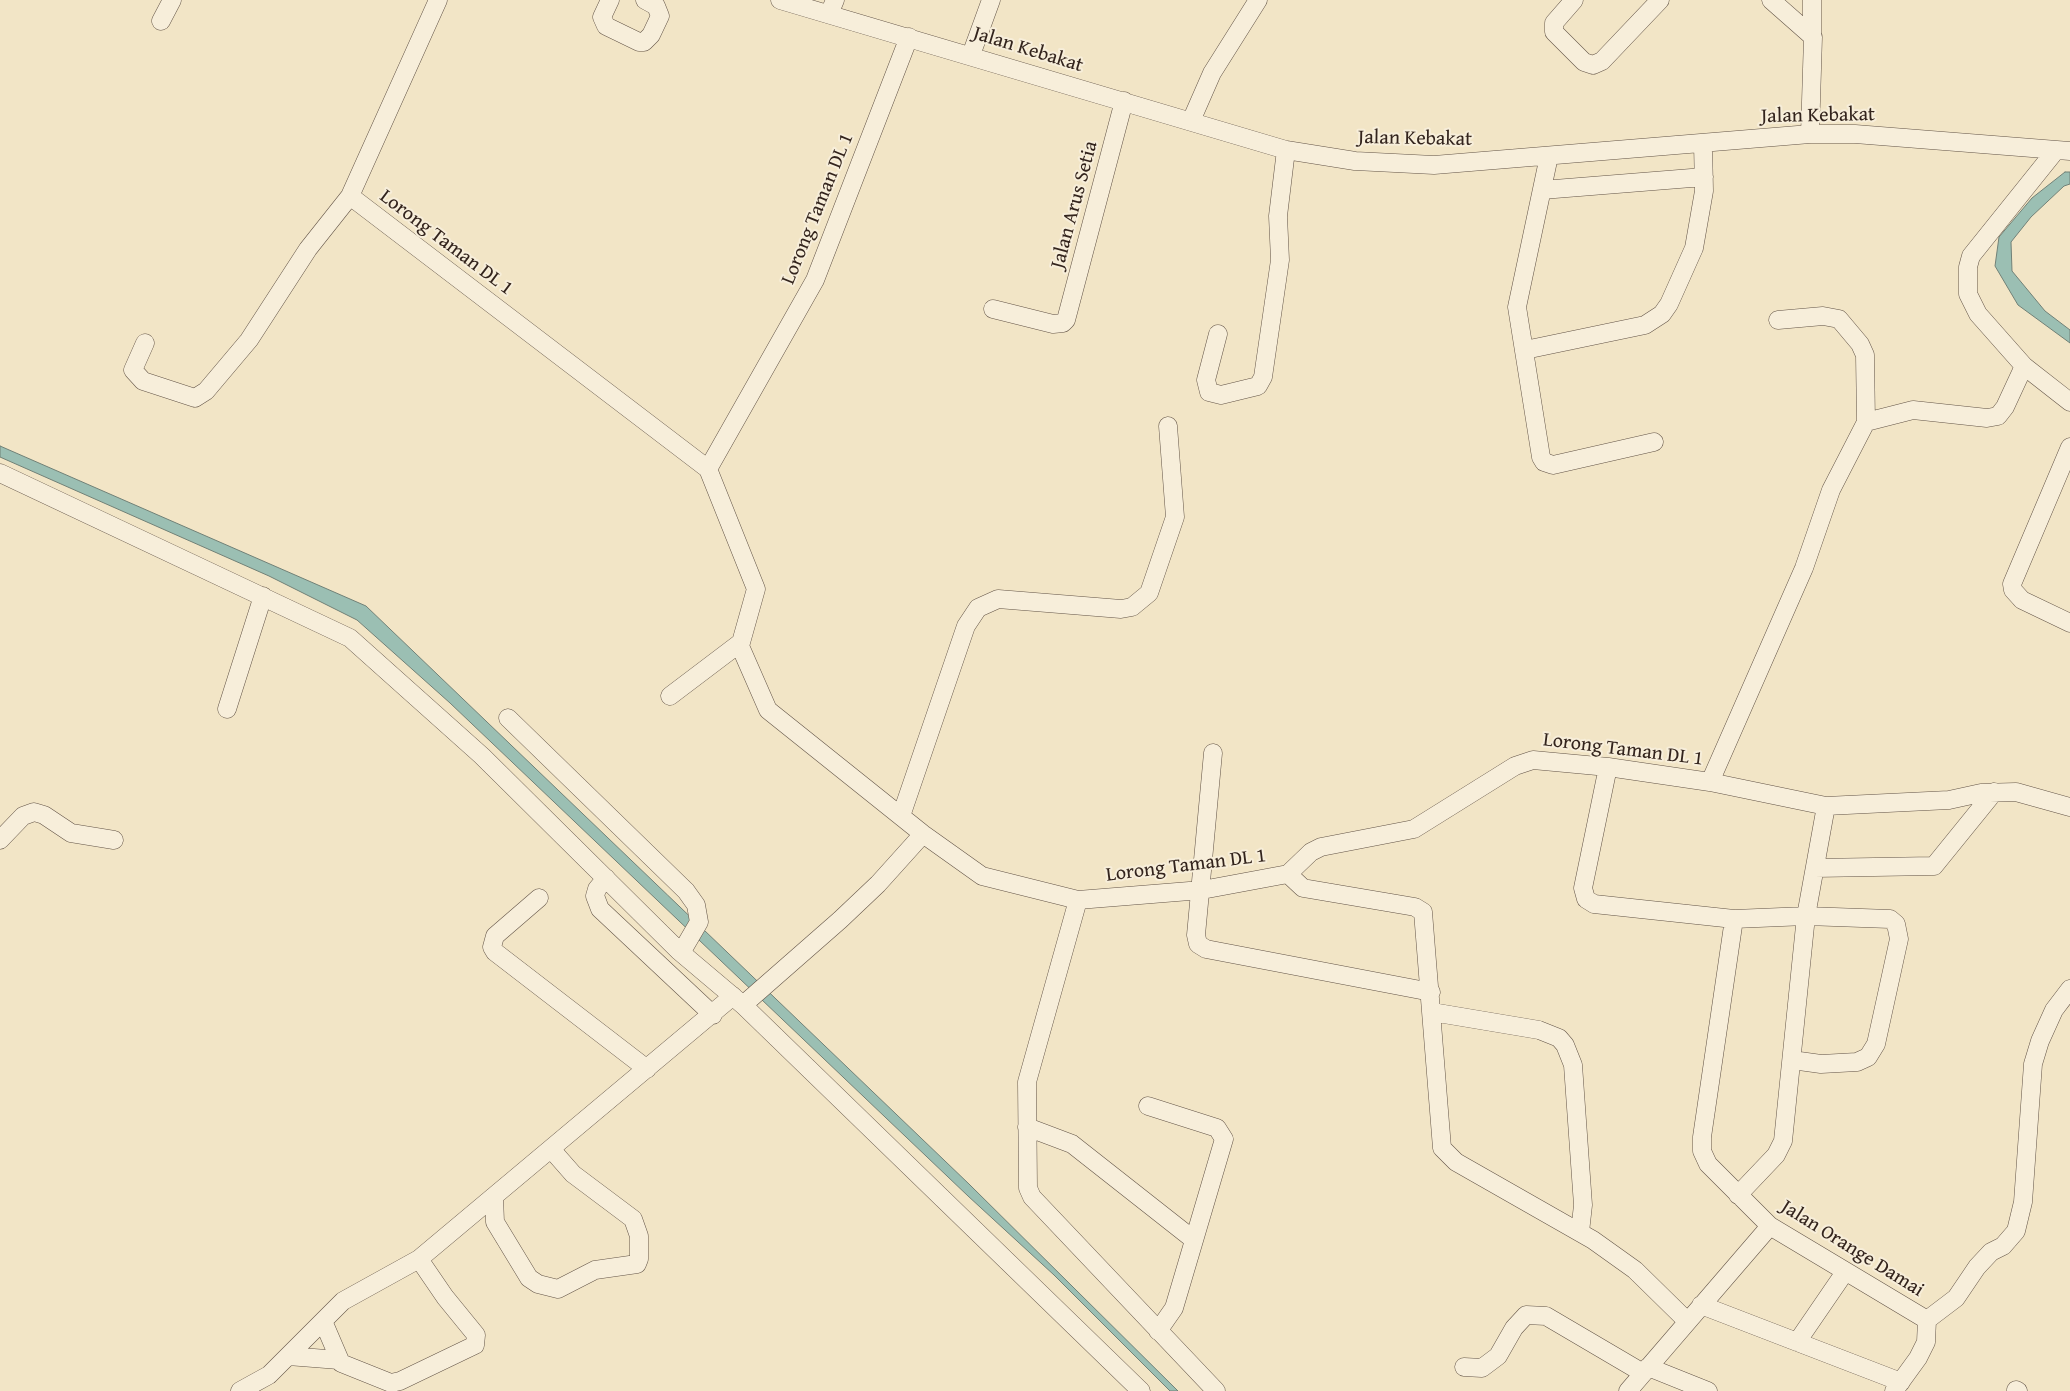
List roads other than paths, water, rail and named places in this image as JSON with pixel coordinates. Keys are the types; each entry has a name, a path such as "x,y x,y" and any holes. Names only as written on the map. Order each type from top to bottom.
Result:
{"street":[{"path":"161,21 172,0"},
{"path":"144,343 133,370 143,381 194,398 206,391 249,340 308,249 350,196 438,0"},
{"path":"610,0 602,17 606,26 639,42 644,42 652,35 660,16 656,6 645,0"},
{"name":"Jalan Kebakat","path":"780,0 832,7 909,37 1286,150 1354,161 1434,165 1810,134 1854,134 2063,150"},
{"path":"970,55 991,0"},
{"path":"1191,121 1212,73 1258,0"},
{"path":"1574,0 1557,18 1553,28 1554,32 1584,62 1593,65 1602,61 1660,0"},
{"path":"1771,0 1812,34"},
{"path":"1810,134 1814,42 1812,34 1812,0"},
{"name":"Lorong Taman DL 1","path":"350,196 708,469 815,280 909,37"},
{"name":"Jalan Arus Setia","path":"993,309 1058,325 1066,320 1124,102"},
{"path":"1525,350 1645,325 1662,314 1669,304 1694,248 1703,195 1703,143"},
{"path":"1218,334 1206,380 1209,392 1221,395 1258,386 1263,377 1280,260 1278,216 1286,150"},
{"path":"2063,150 1977,247 1968,267 1968,294 1971,305 2024,366 2070,402"},
{"path":"1549,156 1517,307 1541,457 1544,462 1553,465 1654,442"},
{"path":"1542,190 1704,177"},
{"path":"1710,782 1804,568 1831,490 1866,422 1865,355 1860,344 1839,319 1823,316 1778,320"},
{"path":"1866,422 1913,410 1998,416 2005,407 2024,366"},
{"path":"902,816 966,626 978,608 998,599 1121,609 1132,606 1149,593 1175,518 1168,426"},
{"path":"2070,446 2012,584 2012,590 2022,600 2070,623"},
{"path":"670,696 740,643 756,589 708,469"},
{"path":"0,472 350,638 482,756 659,931 743,1000 1141,1391"},
{"path":"228,708 263,596"},
{"name":"Lorong Taman DL 1","path":"740,643 768,710 923,834 985,878 1078,900 1202,890 1288,874 1311,852 1321,847 1414,829 1515,766 1527,761 1608,767 1710,782 1826,806 1949,800 1994,792 2016,792 2070,807"},
{"path":"508,718 686,891 696,905 699,922 682,948"},
{"path":"1213,753 1202,890 1196,935 1198,944 1203,948 1431,992"},
{"path":"1608,767 1583,888 1586,898 1594,904 1734,918 1806,916 1882,918 1896,924 1899,939 1876,1044 1868,1057 1857,1062 1820,1064 1792,1060"},
{"path":"1815,868 1934,866 1994,792"},
{"path":"1738,1195 1773,1159 1782,1146 1806,916 1826,806"},
{"path":"0,840 23,816 34,812 44,815 71,833 114,840"},
{"path":"240,1391 270,1375 342,1301 418,1259 713,1015 743,1000 776,976 878,884 923,834"},
{"path":"1288,874 1302,888 1420,909 1425,917 1442,1148 1456,1162 1580,1232 1635,1270 1687,1321"},
{"path":"606,878 597,889 597,903 641,949 713,1015"},
{"path":"539,898 495,936 492,947 495,952 647,1069"},
{"path":"1078,900 1028,1080 1027,1184 1030,1193 1216,1391"},
{"name":"Jalan Orange Damai","path":"1734,918 1701,1144 1708,1164 1770,1226 1926,1320 1956,1298 1991,1252 2003,1246 2016,1231 2023,1202 2033,1064 2040,1041 2054,1010 2070,989"},
{"path":"641,949 659,931"},
{"path":"1432,1012 1539,1030 1558,1038 1570,1054 1573,1064 1583,1205 1580,1232"},
{"path":"1148,1106 1217,1128 1224,1139 1174,1308 1158,1331"},
{"path":"1027,1127 1072,1144 1194,1240"},
{"path":"494,1196 495,1222 530,1278 538,1284 558,1289 595,1270 632,1267 637,1264 639,1259 639,1236 633,1219 573,1174 551,1149"},
{"path":"1628,1391 1770,1226"},
{"path":"323,1321 339,1360 348,1367 386,1382 396,1382 475,1345 476,1335 444,1297 418,1259"},
{"path":"1797,1342 1845,1272"},
{"path":"1701,1305 1797,1342 1897,1387 1918,1358 1926,1342 1926,1320"},
{"path":"1464,1367 1482,1368 1498,1356 1514,1328 1526,1314 1546,1316 1645,1370 1708,1391"},
{"path":"288,1356 339,1360"}],"water":[{"path":"2065,172 2070,172 2070,184 2064,186 2031,217 2011,242 2012,271 2045,311 2070,330 2070,343 2018,305 1995,266 1999,237 2032,198"},
{"path":"0,446 366,606 969,1184 1178,1391 1170,1391 1054,1275 968,1196 450,703 357,620 269,576 0,457"}]}
